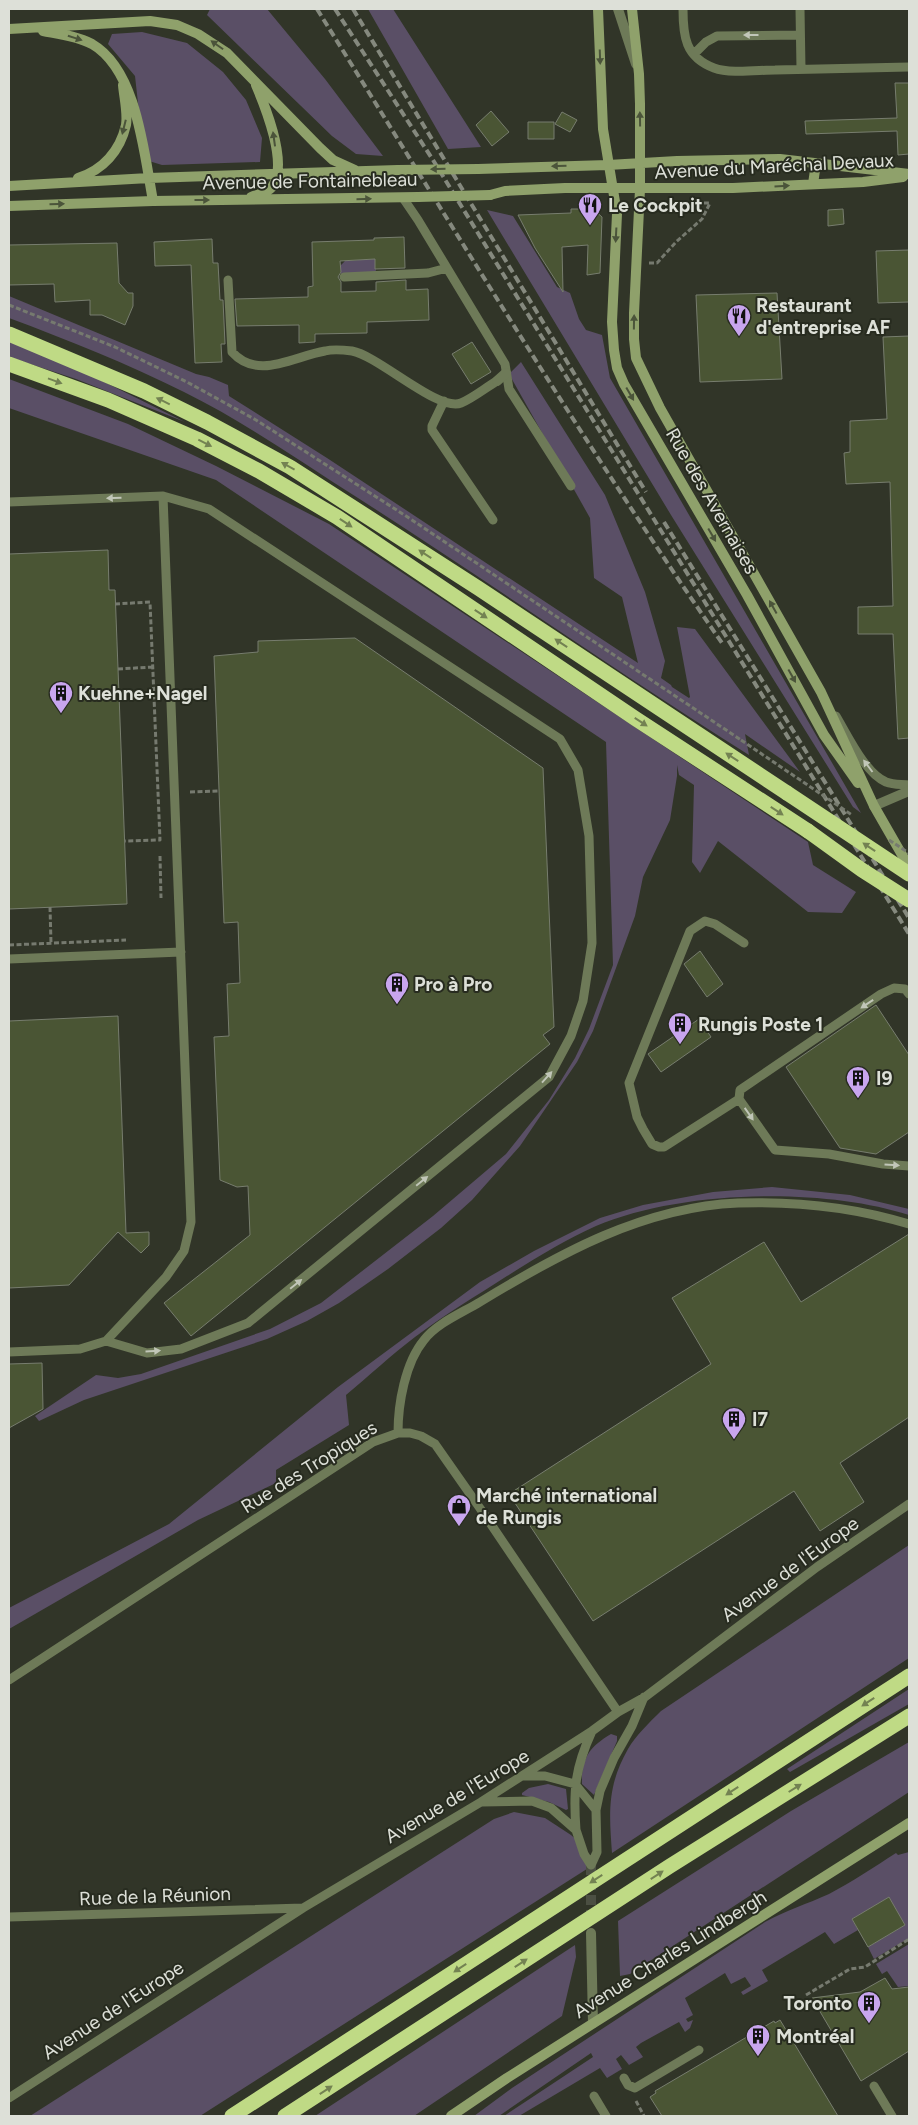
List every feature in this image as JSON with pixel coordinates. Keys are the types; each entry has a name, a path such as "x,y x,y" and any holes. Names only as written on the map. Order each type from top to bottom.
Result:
{"highway":[{"path":"9,334 144,392 207,422 290,467 478,588 909,874"},
{"path":"9,364 108,400 197,439 260,471 337,517 600,695 808,831 862,870 909,900"},
{"path":"232,2116 909,1676"},
{"path":"285,2116 678,1861 909,1716"}],"main road":[{"name":"Rue des Avernaises","path":"598,9 600,87 608,165 617,214 612,322 617,368 624,384 824,735 874,806"},
{"name":"Rue des Avernaises","path":"632,9 639,74 640,189 634,313 636,358 660,408 822,693 874,806 909,868"},
{"path":"9,29 150,21 177,25 214,43 244,68 320,148 334,160 355,170"},
{"path":"28,28 71,36 91,44 113,61 131,95 153,201"},
{"path":"241,200 271,188 275,182 277,172 275,135 267,109 252,78"},
{"path":"9,186 67,182 89,174 101,167 113,154 126,123 123,79"},
{"name":"Avenue du Maréchal Devaux","path":"67,182 277,172 478,169 640,164 672,161 780,159 909,175"},
{"path":"813,184 816,163"},
{"name":"Avenue du Maréchal Devaux","path":"612,187 640,189 863,182 909,175"},
{"name":"Avenue de Fontainebleau","path":"9,206 153,201 402,198 490,195 504,191 612,187"},
{"name":"Avenue Charles Lindbergh","path":"451,2116 593,2023 909,1823"}],"street":[{"path":"618,9 639,74"},
{"path":"496,381 506,373"},
{"path":"874,806 909,791"},
{"path":"591,1933 593,2023"}],"lane":[{"path":"682,9 684,39 688,47 694,54 714,68 909,68"},
{"path":"800,9 801,69"},
{"path":"694,54 706,42 717,36 800,35"},
{"path":"9,190 27,185"},
{"path":"402,198 505,364 509,389 570,486"},
{"path":"344,277 428,273 447,268"},
{"path":"228,280 232,352 240,360 256,365 271,366 325,351 352,351 376,361 423,392 453,404 460,403 496,381"},
{"path":"444,401 432,426 432,430 493,520"},
{"path":"9,1352 80,1349 106,1341 166,1277 184,1251 191,1222 163,496"},
{"path":"9,502 163,496 209,509 560,739 578,770 589,836 592,943 583,1001 571,1036 549,1077 248,1324 181,1349 147,1353 106,1341"},
{"path":"822,693 873,773 886,782 897,785 909,785"},
{"path":"739,1099 664,1147 659,1148 652,1144 639,1122 629,1082 690,931 705,921 715,924 744,943"},
{"path":"9,959 181,952"},
{"path":"909,994 905,989 894,988 881,994 740,1090 739,1099 775,1150 829,1154 883,1164 909,1166"},
{"path":"398,1433 401,1392 415,1354 424,1340 437,1328 521,1277 605,1234 664,1214 737,1203 813,1204 873,1213 909,1224"},
{"name":"Rue des Tropiques","path":"9,1680 373,1442 398,1433 421,1436 435,1444 618,1712"},
{"name":"Avenue de l'Europe","path":"9,2098 303,1908 481,1802 644,1697 818,1567 909,1504"},
{"path":"592,1731 580,1758 574,1802 576,1830 584,1854 591,1865 597,1852 596,1810 600,1791 644,1697"},
{"path":"522,1776 545,1776 575,1784 596,1810"},
{"path":"481,1802 532,1801 551,1808 576,1830"},
{"name":"Rue de la Réunion","path":"9,1917 303,1908"},
{"path":"624,2078 628,2085 635,2088 699,2050"},
{"path":"874,2086 892,2116"},
{"path":"594,2096 606,2116"}],"path":[{"path":"649,263 657,263 702,218 710,203 701,203"},
{"path":"115,604 150,602 153,668 160,840 125,841"},
{"path":"118,669 153,668"},
{"path":"741,740 853,816"},
{"path":"190,792 219,791"},
{"path":"885,837 909,853"},
{"path":"160,856 160,898"},
{"path":"50,907 51,943"},
{"path":"9,945 126,940"},
{"path":"806,1995 850,1968 865,1967 909,1940"},
{"path":"636,2101 644,2116"}],"shaded area":[{"path":"210,9 267,9 325,79 383,156 356,154 332,136 207,15"},
{"path":"368,9 393,9 481,147 448,149"},
{"path":"142,32 187,43 223,72 246,100 262,138 260,162 162,165 149,161 140,121 135,76 108,44 112,34"},
{"path":"487,210 513,216 557,287 570,293 579,319 586,330 602,335 610,378 861,813 853,807 671,515"},
{"path":"375,259 376,273 341,274 340,266 345,261"},
{"path":"9,296 196,374 228,385 229,396 327,458 638,663 622,597 594,578 590,518 509,374 521,362 605,495 645,592 665,661 661,678 690,697 677,627 695,629 800,772 745,734 749,755 407,530 229,416 141,372 9,318"},
{"path":"9,340 76,368 185,422 76,379 9,357"},
{"path":"9,379 128,424 216,466 329,524 808,842 813,865 856,892 842,913 808,912 718,841 700,873 692,862 694,785 679,775 677,765 670,820 643,877 635,916 593,1031 577,1062 520,1146 472,1200 441,1228 388,1269 339,1303 307,1321 267,1339 84,1400 39,1421 35,1416 96,1375 118,1378 141,1374 270,1329 321,1303 433,1216 506,1154 549,1100 575,1058 589,1029 613,965 606,742 216,480 9,408"},
{"path":"772,1187 850,1195 909,1209 909,1215 874,1206 835,1200 752,1196 709,1199 669,1205 630,1214 596,1226 562,1243 507,1276 449,1313 406,1344 346,1395 349,1425 276,1470 276,1483 198,1520 9,1629 9,1608 169,1524 338,1387 480,1282 534,1251 600,1218 643,1205 713,1192"},
{"path":"909,1545 909,1658 612,1853 610,1812 616,1775 628,1749 648,1724 661,1711"},
{"path":"909,1689 909,1704 790,1772 787,1769"},
{"path":"611,1734 617,1736 617,1741 594,1795 582,1784 583,1767 592,1749"},
{"path":"909,1742 909,1792 630,1974 620,1976 618,1921 791,1811"},
{"path":"548,1784 566,1789 568,1809 566,1810 549,1802 522,1795 529,1788"},
{"path":"514,1812 545,1818 571,1835 581,1844 590,1867 200,2116 30,2116 494,1819"},
{"path":"909,1852 909,1938 874,1959 868,1947 905,1925 889,1898 852,1919 858,1930 834,1944 825,1932 762,1970 768,1981 743,1995 741,1992 751,1986 745,1977 731,1984 725,1973 685,1998 693,2015 686,2019 688,2022 693,2020 690,2028 685,2032 679,2022 641,2043 636,2047 643,2057 629,2065 621,2055 616,2059 622,2069 607,2078 600,2068 519,2116 504,2116 593,2057 591,2053 499,2116 474,2116 512,2088 765,1922 829,1894 896,1853 898,1855"},
{"path":"909,1944 909,1986 898,1987 887,1971 882,1974 876,1964"},
{"path":"575,1945 576,1957 562,2016 414,2116 315,2116"}],"building":[{"path":"895,83 909,83 909,154 898,155 897,131 806,134 805,121 897,118"},
{"path":"491,111 509,132 492,146 476,125"},
{"path":"562,112 577,120 570,132 555,124"},
{"path":"528,122 554,122 554,139 528,139"},
{"path":"571,209 593,209 602,217 600,273 587,275 588,245 562,247 563,292 535,248 518,215 571,213"},
{"path":"843,209 844,224 828,226 828,210"},
{"path":"404,237 405,268 375,269 375,259 340,261 341,272 338,277 341,282 341,292 376,291 376,282 406,280 406,290 428,289 429,320 367,322 367,333 315,334 315,342 299,343 299,325 237,326 235,299 308,297 308,287 313,286 312,242"},
{"path":"212,239 213,263 218,263 220,300 223,300 225,344 221,344 222,362 195,363 191,265 155,266 154,242"},
{"path":"117,243 119,283 128,293 133,293 133,306 125,325 102,315 90,315 90,300 55,302 54,284 9,285 9,245"},
{"path":"909,250 909,302 878,303 876,251"},
{"path":"777,293 782,379 700,382 696,295"},
{"path":"909,336 909,738 898,739 893,634 858,634 858,607 893,606 890,482 846,484 844,453 850,452 850,421 887,419 883,337"},
{"path":"472,342 491,372 471,384 452,354"},
{"name":"Kuehne+Nagel","path":"108,550 109,590 115,590 127,904 9,909 9,554"},
{"name":"Pro à Pro","path":"355,638 543,768 554,1027 543,1035 550,1044 191,1336 164,1303 250,1235 248,1186 237,1187 220,1180 214,1037 229,1036 227,984 240,983 238,922 224,923 214,656 258,652 258,641"},
{"path":"700,951 723,984 707,997 684,964"},
{"name":"I9","path":"876,1005 909,1055 909,1132 876,1154 840,1148 786,1067"},
{"path":"118,1016 126,1233 149,1232 149,1245 141,1253 118,1232 69,1285 9,1288 9,1021"},
{"name":"Rungis Poste 1","path":"699,1019 711,1037 661,1072 648,1054"},
{"name":"I7","path":"909,1234 909,1417 840,1463 864,1502 820,1531 794,1491 593,1621 509,1494 711,1364 672,1298 764,1242 801,1302"},
{"path":"42,1363 43,1409 9,1428 9,1364"},
{"path":"889,1897 905,1925 868,1947 852,1919"},
{"name":"Toronto","path":"885,1978 892,1989 909,1987 909,2051 861,2081 812,1998 860,1992"},
{"name":"Montréal","path":"780,2020 838,2116 662,2116 650,2097 656,2093 655,2091 774,2021 775,2023"}],"tunnel":[{"path":"591,1865 591,1922"}],"railway":[{"path":"317,9 566,408 722,643"},
{"path":"335,9 433,160 909,934"},
{"path":"353,9 646,492"},
{"path":"664,522 909,918"}],"place":[{"name":"Le Cockpit","path":"590,226"},
{"name":"Restaurant d'entreprise AF","path":"739,337"},
{"name":"Kuehne+Nagel","path":"61,714"},
{"name":"Pro à Pro","path":"397,1005"},
{"name":"Rungis Poste 1","path":"680,1045"},
{"name":"I9","path":"858,1099"},
{"name":"I7","path":"734,1440"},
{"name":"Marché international de Rungis","path":"459,1527"},
{"name":"Toronto","path":"869,2024"},
{"name":"Montréal","path":"758,2057"}]}
